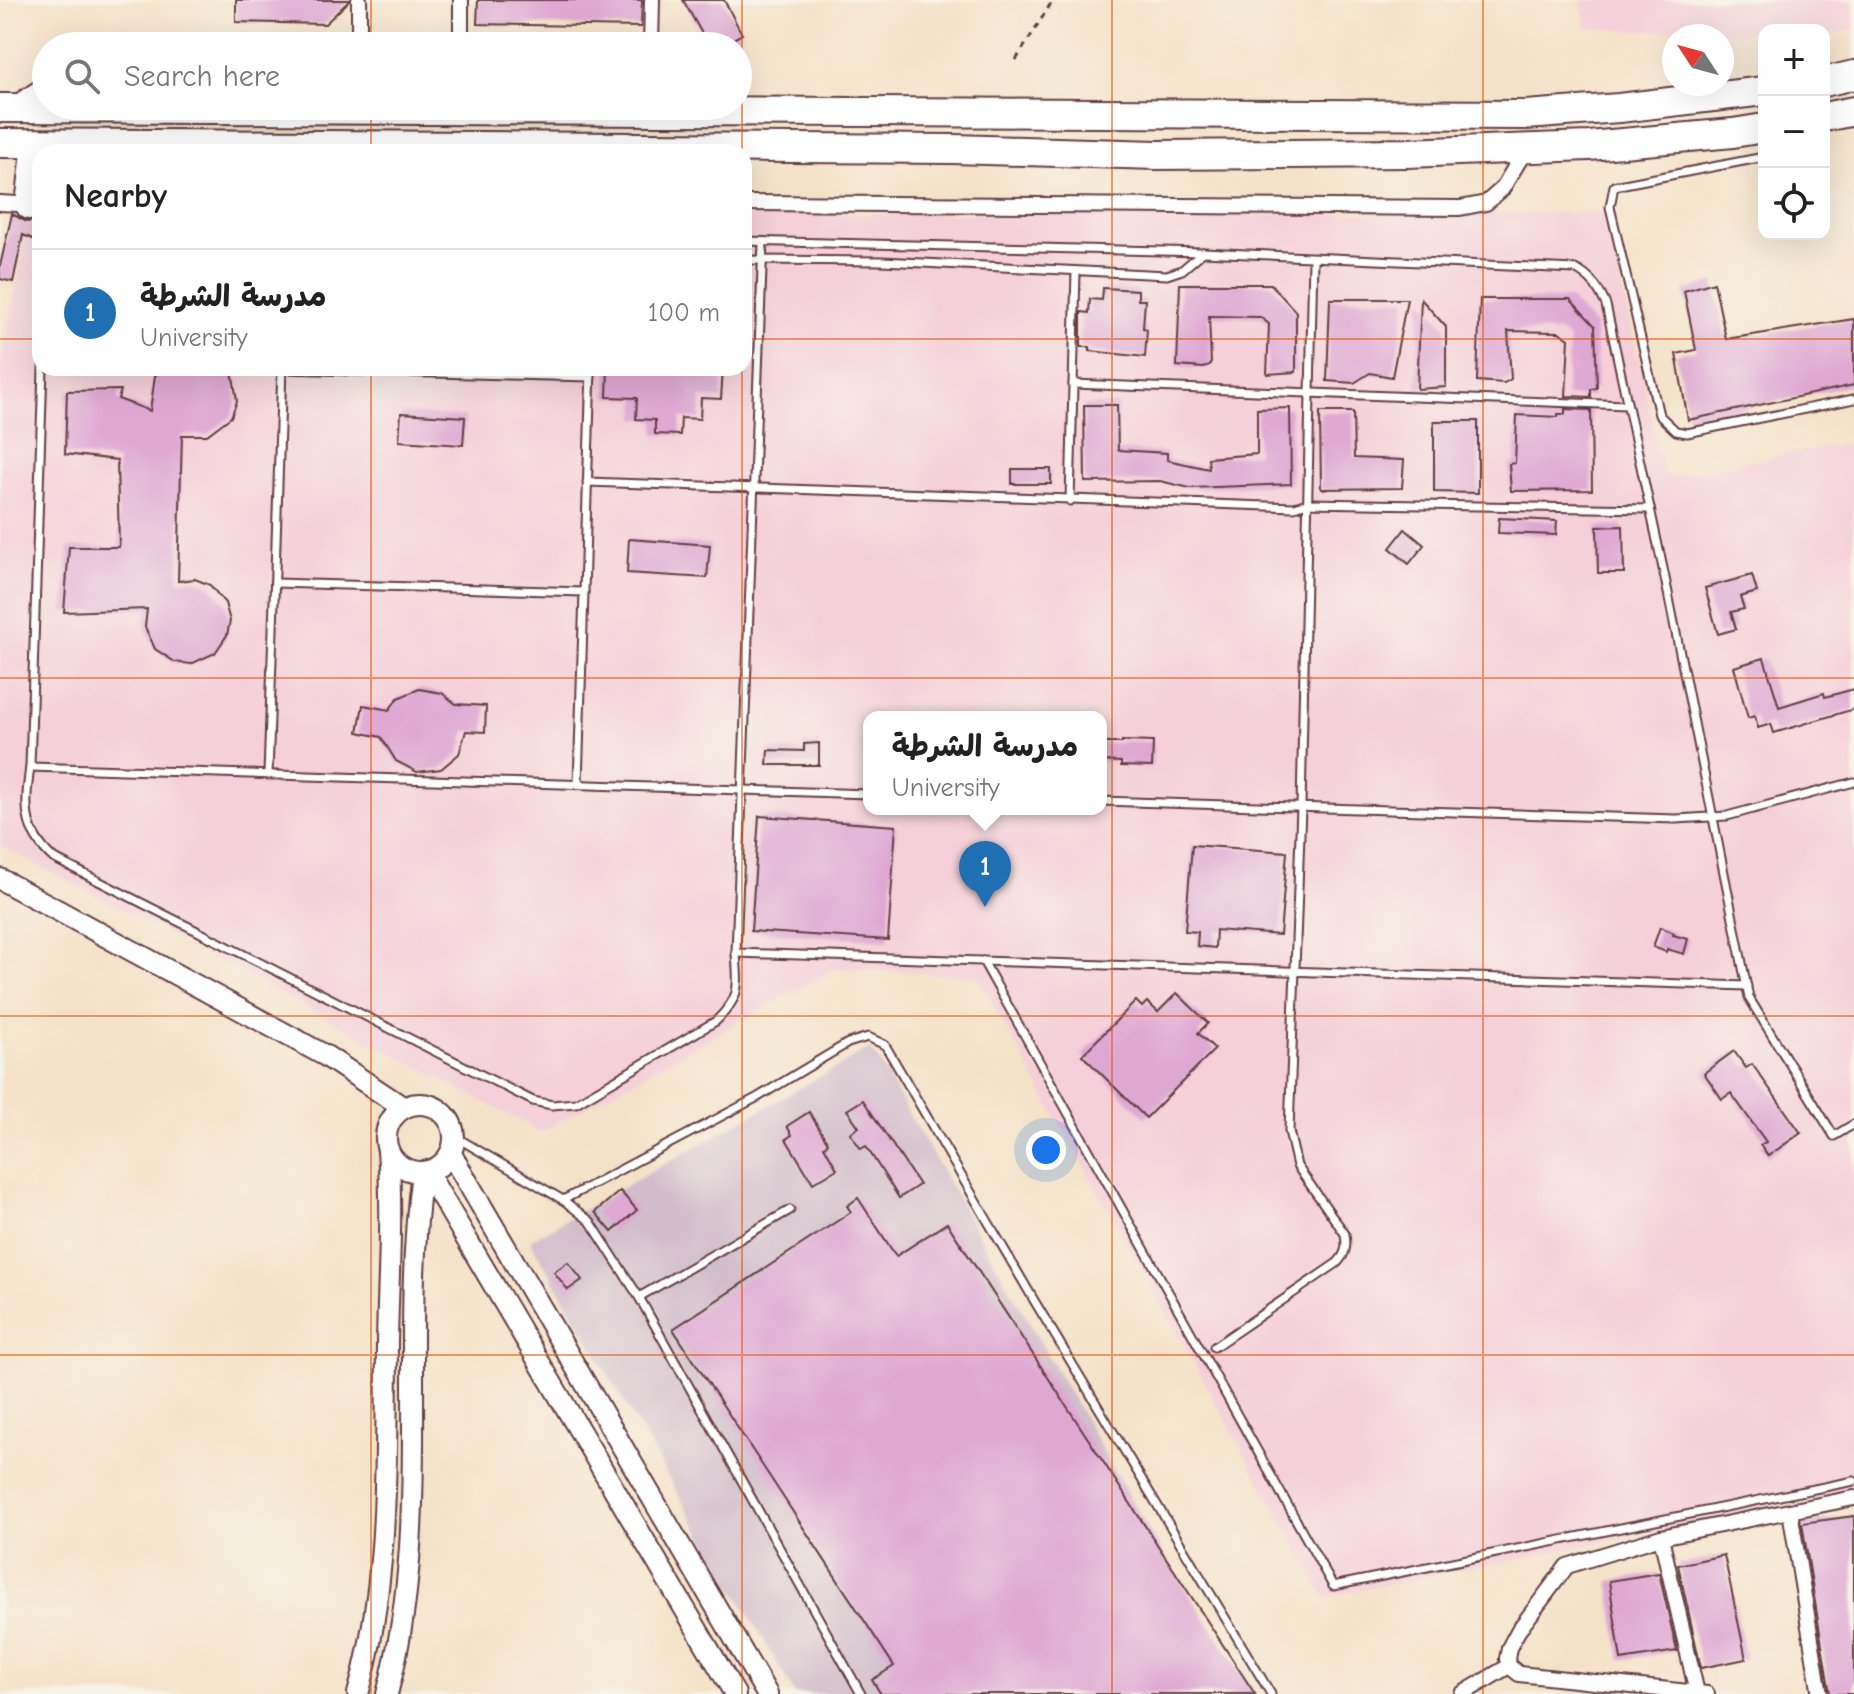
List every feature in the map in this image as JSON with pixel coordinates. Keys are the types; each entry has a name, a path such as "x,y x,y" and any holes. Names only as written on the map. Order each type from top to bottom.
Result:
{"highway":[{"path":"1830,81 1854,75"},
{"path":"752,109 1526,115 1758,92"},
{"path":"4,109 32,109"},
{"path":"1830,116 1854,111"},
{"path":"752,149 954,149 1157,155 1407,153 1603,145 1758,129"},
{"path":"0,143 199,144"}],"street":[{"path":"359,0 359,32"},
{"path":"461,0 461,32"},
{"path":"651,32 652,0"},
{"path":"4,109 32,92"},
{"path":"752,203 1460,208 1486,203 1502,189 1526,149"},
{"path":"0,203 32,205"},
{"path":"0,879 326,1056 404,1108"},
{"path":"358,1694 374,1625 384,1473 390,1211 387,1127 404,1108 423,1104 433,1106 448,1118 453,1145 767,1694"},
{"path":"388,1150 400,1166 425,1172 436,1168 453,1145"},
{"path":"387,1694 403,1626 409,1567 415,1251 425,1172"},
{"path":"425,1172 735,1694"},
{"path":"1707,1694 1519,1674 1509,1666 1509,1648 1518,1631 1567,1566 1661,1537 1854,1498"},
{"path":"1790,1511 1820,1694"},
{"path":"1661,1537 1697,1693"},
{"path":"1462,1694 1509,1666"}],"lane":[{"path":"1758,158 1614,186 1610,207 1659,415 1676,431 1687,433 1854,399"},
{"path":"752,241 1203,252 1575,269 1594,284 1606,305 1749,998 1834,1136 1854,1124"},
{"path":"43,376 30,767 25,804 32,834 40,847 53,858 533,1101 552,1105 576,1103 716,1021 732,1006 738,988 736,953 763,242"},
{"path":"752,260 882,261 1167,275 1182,270 1203,252"},
{"path":"1214,1347 1345,1255 1345,1234 1297,1166 1289,1131 1301,807 1313,258"},
{"path":"1070,501 1076,271"},
{"path":"268,775 282,376"},
{"path":"578,784 591,377 579,376"},
{"path":"1073,384 1627,405"},
{"path":"587,482 1294,507 1308,503 1650,509"},
{"path":"275,583 584,592"},
{"path":"30,767 863,794"},
{"path":"1107,801 1676,819 1727,816 1854,782"},
{"path":"736,953 1747,986"},
{"path":"983,961 1333,1586 1854,1481"},
{"path":"563,1200 758,1097 848,1043 868,1037 885,1045 1035,1302 1271,1694"},
{"path":"453,1145 563,1200 590,1221 639,1297 861,1694"},
{"path":"639,1297 790,1210"}],"path":[{"path":"1016,60 1053,0"}],"shaded area":[{"path":"1580,0 1854,0 1854,29 1830,35 1830,24 1758,24 1758,33 1734,32 1734,24 1662,24 1662,31 1587,29"},
{"path":"31,213 32,376 752,376 752,214 1605,213 1665,477 1854,442 1854,1492 1325,1597 977,976 835,968 541,1132 0,845 0,366"},
{"path":"871,1048 1243,1694 795,1694 530,1240"}],"building":[{"path":"236,0 349,1 325,24 236,22"},
{"path":"478,0 642,0 641,27 477,24"},
{"path":"683,0 724,0 741,32 701,32"},
{"path":"12,214 27,222 32,221 32,239 23,235 13,282 0,279"},
{"path":"1714,282 1726,339 1854,319 1854,385 1688,420 1676,354 1696,350 1684,291"},
{"path":"1180,284 1271,284 1296,312 1296,372 1267,374 1269,324 1260,317 1209,316 1211,364 1204,368 1177,366"},
{"path":"1103,288 1138,290 1138,300 1145,300 1145,357 1090,351 1090,347 1081,347 1081,312 1089,313 1090,299 1102,300"},
{"path":"1330,299 1407,299 1392,377 1370,373 1354,383 1327,381"},
{"path":"1421,299 1446,327 1446,387 1417,389"},
{"path":"1480,299 1570,299 1595,326 1597,388 1591,389 1591,397 1566,396 1569,339 1559,332 1508,331 1511,379 1504,383 1477,381"},
{"path":"155,376 233,376 237,401 231,417 207,435 182,435 178,581 195,579 210,585 225,603 230,621 227,635 215,653 191,664 175,662 155,649 145,627 147,609 64,612 69,547 119,547 117,460 65,454 67,391 121,390 118,399 150,411"},
{"path":"608,376 722,376 721,399 701,398 700,419 681,418 680,435 655,434 655,420 636,419 637,398 607,397"},
{"path":"1084,405 1117,405 1118,450 1167,453 1167,460 1209,469 1208,458 1257,454 1257,409 1290,408 1291,484 1190,488 1160,481 1085,482"},
{"path":"1565,409 1591,410 1592,490 1511,491 1509,464 1515,463 1517,415 1558,417 1558,414 1565,414"},
{"path":"1320,412 1353,412 1354,458 1404,460 1402,488 1321,489"},
{"path":"401,413 465,417 463,445 399,441"},
{"path":"1434,421 1478,421 1478,493 1434,492"},
{"path":"1012,469 1051,469 1051,484 1012,484"},
{"path":"1499,518 1557,521 1556,535 1498,533"},
{"path":"1623,526 1624,573 1598,573 1597,527"},
{"path":"1405,529 1424,545 1409,564 1390,548"},
{"path":"629,539 710,545 707,578 627,573"},
{"path":"1752,575 1757,592 1740,597 1744,609 1731,612 1736,629 1718,634 1705,588"},
{"path":"1764,658 1779,707 1824,693 1825,697 1854,689 1854,709 1774,733 1771,724 1758,728 1755,716 1748,718 1734,667"},
{"path":"419,689 442,693 456,704 486,706 485,732 466,731 459,754 441,769 417,772 396,761 381,737 358,732 363,705 389,710 398,698"},
{"path":"1153,742 1152,767 1121,766 1121,762 1107,761 1107,743"},
{"path":"819,743 819,765 767,765 768,750 804,751 804,744"},
{"path":"759,816 896,826 888,940 751,931"},
{"path":"1192,845 1287,852 1280,935 1216,930 1215,948 1197,946 1198,932 1185,931"},
{"path":"1660,927 1688,939 1684,954 1653,947"},
{"path":"1177,993 1208,1023 1198,1033 1215,1049 1146,1118 1082,1055 1136,1001 1142,1007 1147,1002 1158,1012"},
{"path":"1734,1051 1746,1068 1752,1064 1801,1133 1768,1156 1760,1145 1766,1142 1731,1093 1722,1099 1704,1073"},
{"path":"863,1100 919,1185 899,1198 866,1146 861,1149 850,1133 859,1127 847,1110"},
{"path":"809,1112 828,1143 824,1146 837,1169 813,1183 786,1139 792,1135 787,1126"},
{"path":"620,1191 637,1210 612,1232 595,1212"},
{"path":"858,1198 896,1256 947,1223 1255,1694 881,1694 872,1680 894,1666 673,1329 851,1212 847,1206"},
{"path":"568,1262 582,1280 568,1290 554,1272"},
{"path":"1854,1516 1854,1694 1830,1694 1802,1523"},
{"path":"1724,1555 1746,1659 1701,1668 1678,1565"},
{"path":"1659,1573 1677,1651 1621,1660 1609,1581"}],"place":[{"name":"مدرسة الشرطة","path":"985,907"}]}
